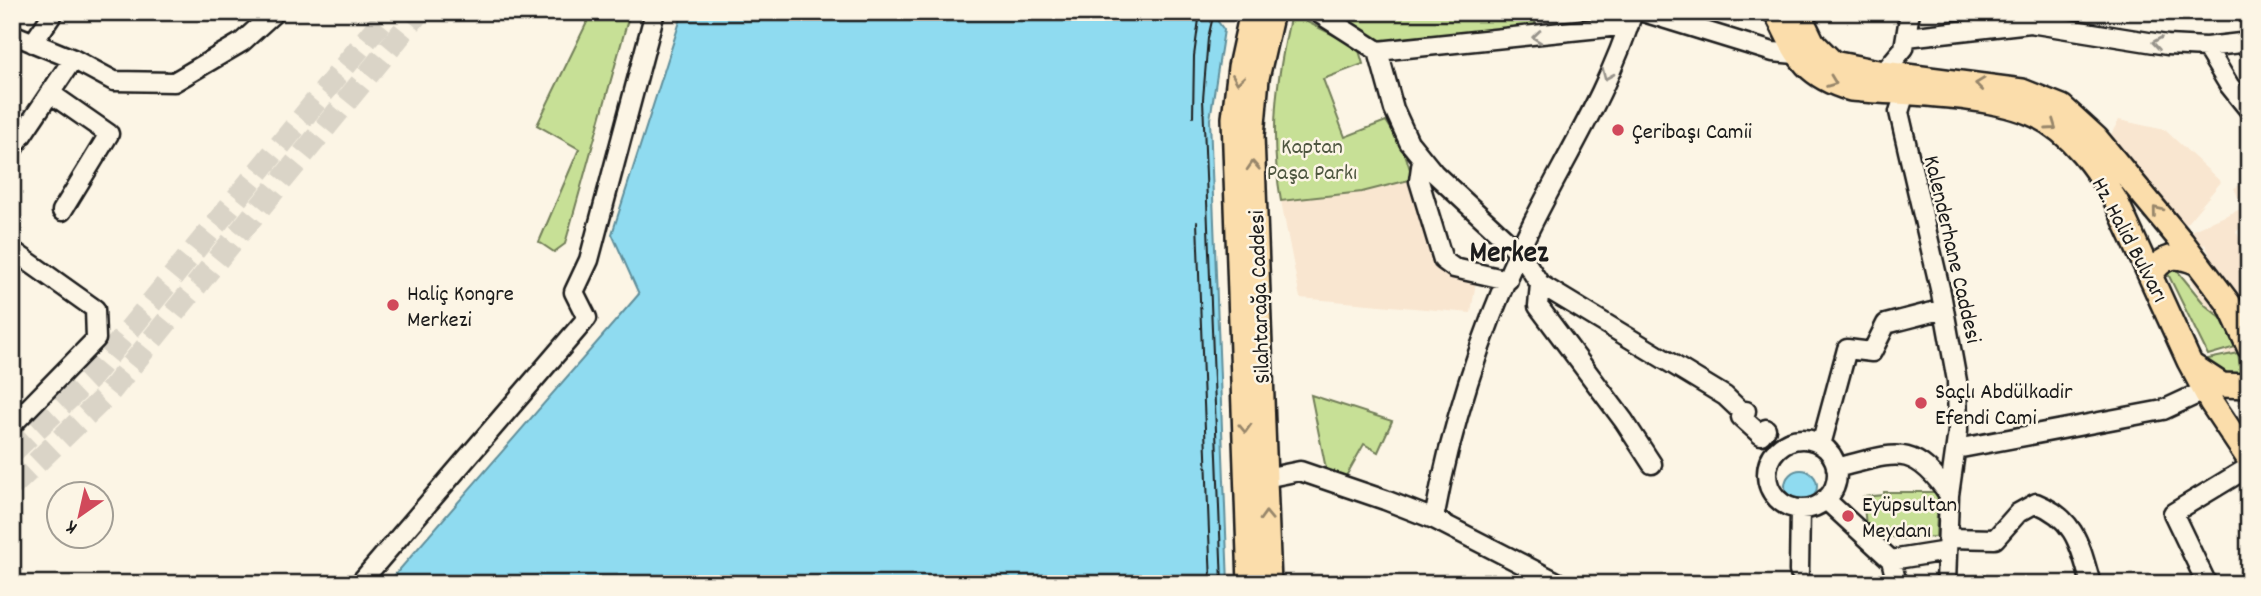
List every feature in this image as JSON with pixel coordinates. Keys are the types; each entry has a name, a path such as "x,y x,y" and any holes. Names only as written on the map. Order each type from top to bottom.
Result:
{"main road":[{"name":"Silahtarağa Caddesi","path":"1250,584 1234,118 1240,66 1252,12"},
{"name":"Silahtarağa Caddesi","path":"1269,584 1252,136 1257,78 1272,12"},
{"name":"Hz. Halid Bulvarı","path":"1776,12 1795,54 1806,67 1833,83 1852,89 2002,104 2038,116 2067,136 2102,177 2204,391 2249,459"},
{"name":"Hz. Halid Bulvarı","path":"1798,12 1813,43 1825,57 1847,67 2022,90 2062,107 2096,138 2182,242 2229,304 2249,347"},
{"path":"2151,275 2161,261 2171,256 2195,262"},
{"path":"2229,304 2249,325"},
{"path":"2189,361 2198,371 2222,385 2249,386"}],"street":[{"path":"33,43 54,12"},
{"path":"12,34 73,59 114,81 174,82 242,42 275,12"},
{"path":"359,584 587,318 573,292 589,260 655,12"},
{"path":"1317,12 1378,51 1631,19"},
{"path":"1643,12 1773,52 1795,54"},
{"path":"1883,73 1900,53 1908,37 1910,12"},
{"path":"1434,519 1444,467 1490,324 1519,252 1590,116 1631,19"},
{"path":"1908,37 2030,23 2166,45 2206,47 2249,42"},
{"path":"2206,47 2229,85 2249,110"},
{"path":"1378,51 1394,109 1409,142 1422,160 1519,252 1540,284 1725,396 1761,435 1764,431 1779,447"},
{"path":"12,150 73,59"},
{"path":"50,93 109,134 62,211"},
{"name":"Kalenderhane Caddesi","path":"1905,93 1899,112 1944,309 1957,381 1956,449 1949,495 1946,584"},
{"path":"1422,160 1419,181 1443,260 1454,268 1508,280"},
{"path":"12,250 95,309 96,339 12,425"},
{"path":"1540,284 1538,306 1624,421 1652,464"},
{"path":"1821,445 1847,349 1872,352 1886,324 1944,309"},
{"path":"1956,449 2163,410 2204,391"},
{"path":"1800,439 1821,445 1829,453 1836,468 1835,485 1825,499 1811,507 1800,509 1788,506 1771,491 1767,468 1779,447 1800,439"},
{"path":"1836,468 1902,455 1918,458 1931,468 1949,495"},
{"path":"2207,584 2174,513 2249,467"},
{"path":"1265,478 1300,471 1434,519 1560,584"},
{"path":"1825,499 1891,560 1897,584"},
{"path":"1891,560 1948,544 1994,539 2018,513 2036,503 2053,510 2071,525 2091,583"},
{"path":"1798,571 1800,509"}],"shaded area":[{"path":"2119,120 2165,130 2221,182 2182,229 2184,234 2243,208 2234,188 2245,183 2249,193 2249,225 2236,231 2249,259 2249,340 2229,336 2249,380 2249,407 2164,218 2106,143","holes":["2205,244 2236,312 2222,319 2191,251"]},
{"path":"1413,179 1436,267 1477,275 1471,313 1300,298 1281,201 1362,192"}],"green space":[{"path":"592,12 630,12 565,244 554,252 539,242 579,149 537,125"},
{"path":"1317,12 1538,12 1533,31 1376,54"},
{"name":"Kaptan Paşa Parkı","path":"1291,14 1358,47 1363,64 1323,79 1345,137 1386,121 1403,147 1413,179 1362,192 1281,201 1275,152 1276,107 1281,62"},
{"path":"2175,268 2205,305 2227,323 2239,346 2208,355 2168,274"},
{"path":"2238,353 2241,372 2234,376 2213,371 2208,359"},
{"path":"1311,395 1392,421 1378,452 1364,444 1345,478 1326,469"},
{"path":"1884,492 1938,492 1936,537 1898,539 1866,526 1863,497 1884,495"}],"water":[{"path":"683,12 1211,12 1224,30 1210,119 1228,584 387,584 639,294 612,234"},
{"path":"1801,470 1812,475 1817,486 1812,497 1801,502 1790,497 1785,486 1790,475"}],"tunnel":[{"path":"12,452 89,379 389,12"},
{"path":"12,486 108,394 419,12"}],"tram line":[{"path":"1193,117 1194,56 1200,12"},
{"path":"1214,12 1208,38 1203,99 1222,584"},
{"path":"1197,222 1211,584"}],"place":[{"name":"Çeribaşı Camii","path":"1618,130"},
{"name":"Haliç Kongre Merkezi","path":"393,305"},
{"name":"Saçlı Abdülkadir Efendi Cami","path":"1921,403"},
{"name":"Eyüpsultan Meydanı","path":"1848,516"}],"district":[{"name":"Merkez","path":"1509,251"}]}
